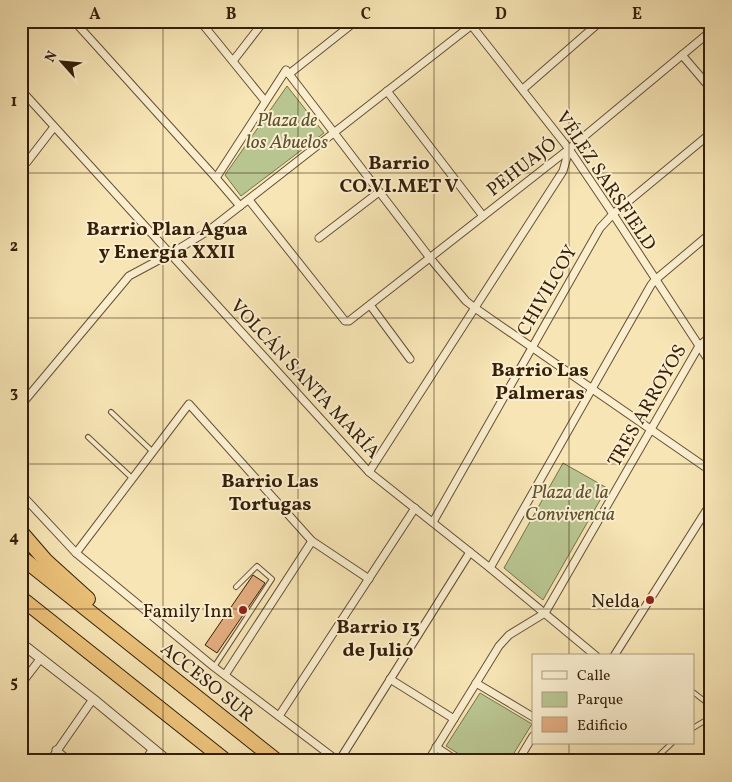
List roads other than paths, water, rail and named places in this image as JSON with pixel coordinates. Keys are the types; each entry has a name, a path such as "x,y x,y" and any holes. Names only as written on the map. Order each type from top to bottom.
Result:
{"highway":[{"path":"21,532 46,561 163,670"},
{"name":"ACCESO SUR","path":"21,557 277,761"},
{"path":"21,598 226,761"},
{"path":"21,605 100,660"}],"street":[{"path":"74,21 240,206"},
{"path":"200,21 265,102"},
{"path":"233,61 264,21"},
{"path":"216,178 265,102 287,72 356,21"},
{"path":"523,89 601,21"},
{"path":"21,405 129,276 208,231 472,23"},
{"name":"VÉLEZ SARSFIELD","path":"472,23 569,149 711,364"},
{"name":"PEHUAJÓ","path":"248,200 347,322 569,149 711,30"},
{"path":"682,55 711,89"},
{"path":"287,72 430,258 466,301 711,471"},
{"name":"VOLCÁN SANTA MARÍA","path":"21,90 369,472 545,613 586,653"},
{"path":"387,91 483,216"},
{"path":"27,162 54,127"},
{"name":"CHIVILCOY","path":"433,522 600,228 613,214 711,133"},
{"path":"369,472 564,171 569,149"},
{"path":"319,238 379,192"},
{"path":"490,568 655,280 711,233"},
{"path":"370,305 410,360"},
{"name":"TRES ARROYOS","path":"428,761 504,640 545,613 699,346 711,336"},
{"path":"76,553 189,404 312,541 369,579"},
{"path":"21,494 76,553 120,590 214,667 339,761 470,552"},
{"path":"615,654 711,503"},
{"path":"279,716 415,508"},
{"path":"225,675 312,541"},
{"path":"21,643 168,761"},
{"path":"21,684 41,658"},
{"path":"390,680 454,719"},
{"path":"476,683 532,716"},
{"path":"50,761 93,699"},
{"path":"518,761 532,738"},
{"path":"436,747 457,761"},
{"path":"145,761 153,748"},
{"path":"56,750 69,761"}],"lane":[{"path":"111,412 153,452"},
{"path":"88,437 133,479"},
{"path":"214,667 272,579 256,566 236,587"},
{"path":"694,693 711,706"},
{"path":"694,727 711,717"},
{"path":"653,761 671,744"}],"place":[{"name":"Nelda","path":"650,600"},
{"name":"Family Inn","path":"243,610"}],"district":[{"name":"Barrio CO.VI.MET V","path":"399,174"},
{"name":"Barrio Plan Agua y Energía XXII","path":"167,240"},
{"name":"Barrio Las Palmeras","path":"540,380"},
{"name":"Barrio Las Tortugas","path":"270,492"},
{"name":"Barrio 13 de Julio","path":"378,638"}],"park label":[{"name":"Plaza de los Abuelos","path":"287,130"},
{"name":"Plaza de la Convivencia","path":"570,502"}]}
